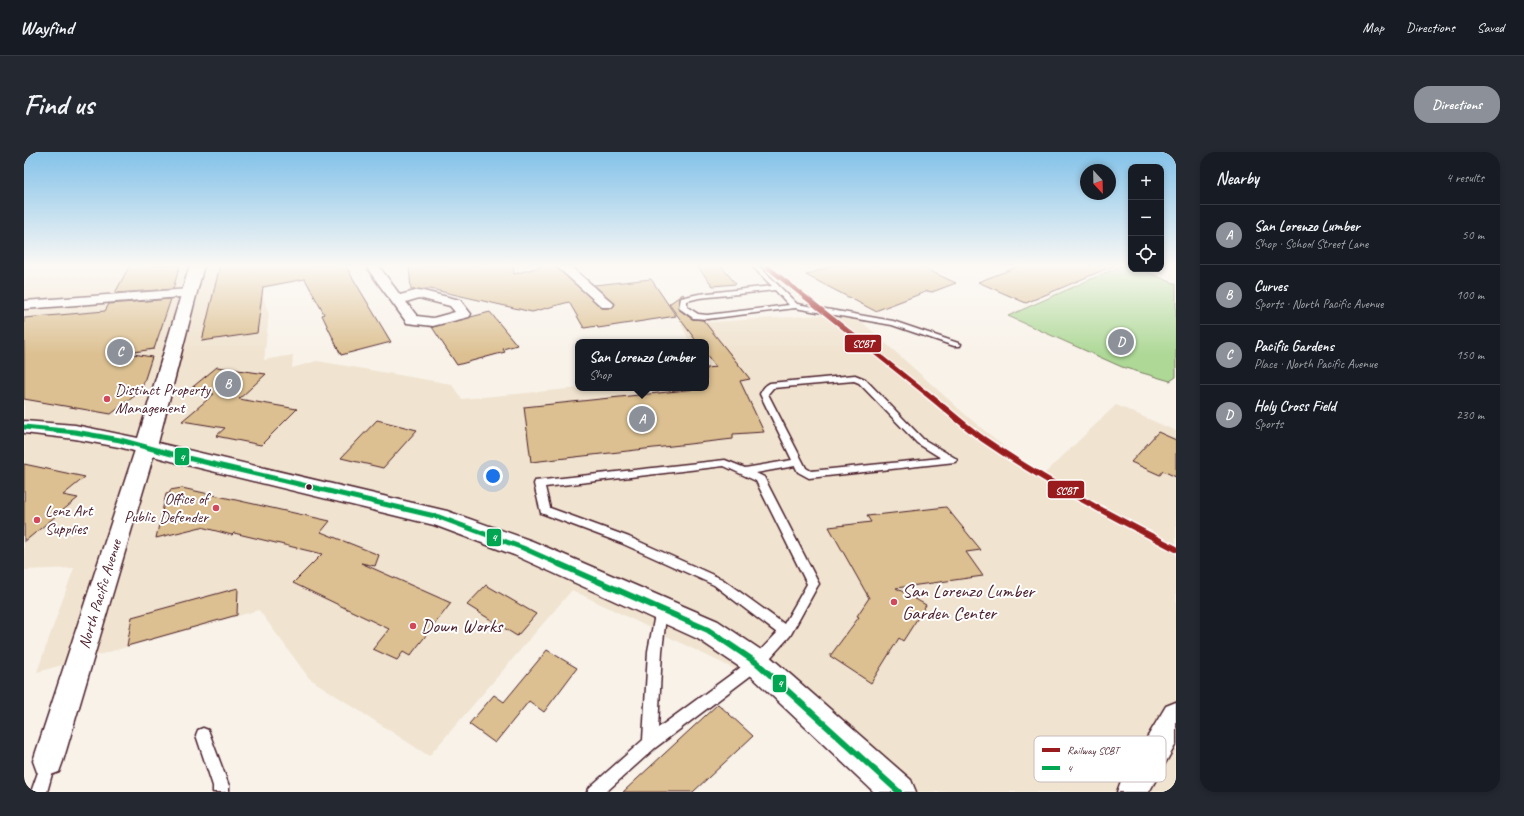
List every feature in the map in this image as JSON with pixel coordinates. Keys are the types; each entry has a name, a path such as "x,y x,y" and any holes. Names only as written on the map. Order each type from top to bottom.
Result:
{"main road":[{"name":"North Pacific Avenue","path":"146,448 188,295"},
{"path":"24,427 75,432 120,440 146,448 439,517 523,548 708,630 757,663 899,792"},
{"path":"24,432 54,440 117,447 146,448"}],"street":[{"path":"24,305 163,295"},
{"path":"393,295 397,300"},
{"path":"596,295 607,304"},
{"name":"North Pacific Avenue","path":"48,761 146,448"},
{"path":"1164,736 1176,716"},
{"path":"1132,792 1138,782"}],"lane":[{"path":"709,295 684,300 683,308 696,316 707,317 795,306 893,323 957,344"},
{"path":"784,295 795,306"},
{"path":"855,378 862,381 920,441 952,460 809,475 802,470 798,462 764,394 770,386 855,378"},
{"path":"743,472 798,462"},
{"path":"595,792 650,743 757,663 786,632 812,584 760,480 725,463 539,484 545,510 624,540 718,582 786,632"},
{"path":"650,743 655,651 661,608"},
{"path":"203,735 221,786 221,792"},
{"path":"39,792 48,761"}],"shaded area":[{"path":"24,295 262,295 269,314 264,360 293,355 292,368 317,361 451,384 462,399 575,388 575,391 709,391 709,339 688,339 681,324 852,313 969,418 1041,477 1116,405 1176,431 1176,792 894,792 753,678 572,590 429,756 309,678 259,610 37,672 74,568 24,570"}],"green space":[{"path":"1056,295 1176,295 1176,377 1170,381 1122,367 1008,316"}],"building":[{"path":"213,295 262,295 257,333 202,341"},
{"path":"314,295 363,295 391,342 341,355 322,315 324,314"},
{"path":"456,295 587,295 602,308 612,308 615,304 605,295 662,295 676,316 598,328 597,326 584,328 569,302 532,312"},
{"path":"683,295 684,296 680,298 678,309 692,319 703,320 750,379 740,381 764,432 733,434 733,439 531,462 524,407 677,391 709,391 709,368 716,367 709,358 709,339 695,339 669,304"},
{"path":"844,295 918,295 875,311"},
{"path":"1007,295 1045,295 1026,303"},
{"path":"171,299 154,349 127,353 152,357 141,391 111,414 24,399 24,318 105,311 109,304"},
{"path":"490,312 517,345 503,349 505,352 457,365 432,327"},
{"path":"217,367 266,374 239,399 297,409 261,445 216,436 225,428 182,421 214,394 189,390"},
{"path":"377,420 417,430 383,468 341,458"},
{"path":"1158,432 1176,440 1176,477 1163,471 1160,475 1131,462"},
{"name":"Lenz Art Supplies","path":"24,464 85,477 63,495 78,498 24,542"},
{"path":"182,488 330,521 321,532 379,555 375,566 361,563 451,603 410,656 403,652 397,660 373,649 389,629 293,583 322,554 234,533 232,535 201,527 156,538 166,494 170,493 170,490"},
{"path":"946,507 981,550 966,552 983,576 896,588 926,605 903,641 899,638 871,683 830,656 859,617 857,616 869,598 829,527 871,522 867,516"},
{"path":"486,585 536,614 517,636 467,605"},
{"path":"238,588 237,615 127,646 132,617"},
{"path":"547,650 577,668 544,712 529,701 495,743 469,724 494,695 504,702"},
{"path":"718,704 753,736 693,792 623,792"}],"rail line":[{"name":"SCBT","path":"802,295 982,438 1026,467 1092,505 1176,549"}],"transit line":[{"name":"4","path":"24,427 75,432 120,440 179,456 439,517 523,548 708,630 757,663 899,792"}],"place":[{"name":"Holy Cross Field","path":"1121,342"},
{"name":"Pacific Gardens","path":"120,352"},
{"name":"Curves","path":"228,384"},
{"name":"Distinct Property Management","path":"107,399"},
{"name":"San Lorenzo Lumber","path":"642,419"},
{"name":"Office of Public Defender","path":"216,508"},
{"name":"Lenz Art Supplies","path":"37,520"},
{"name":"San Lorenzo Lumber Garden Center","path":"894,602"},
{"name":"Down Works","path":"413,626"}]}
